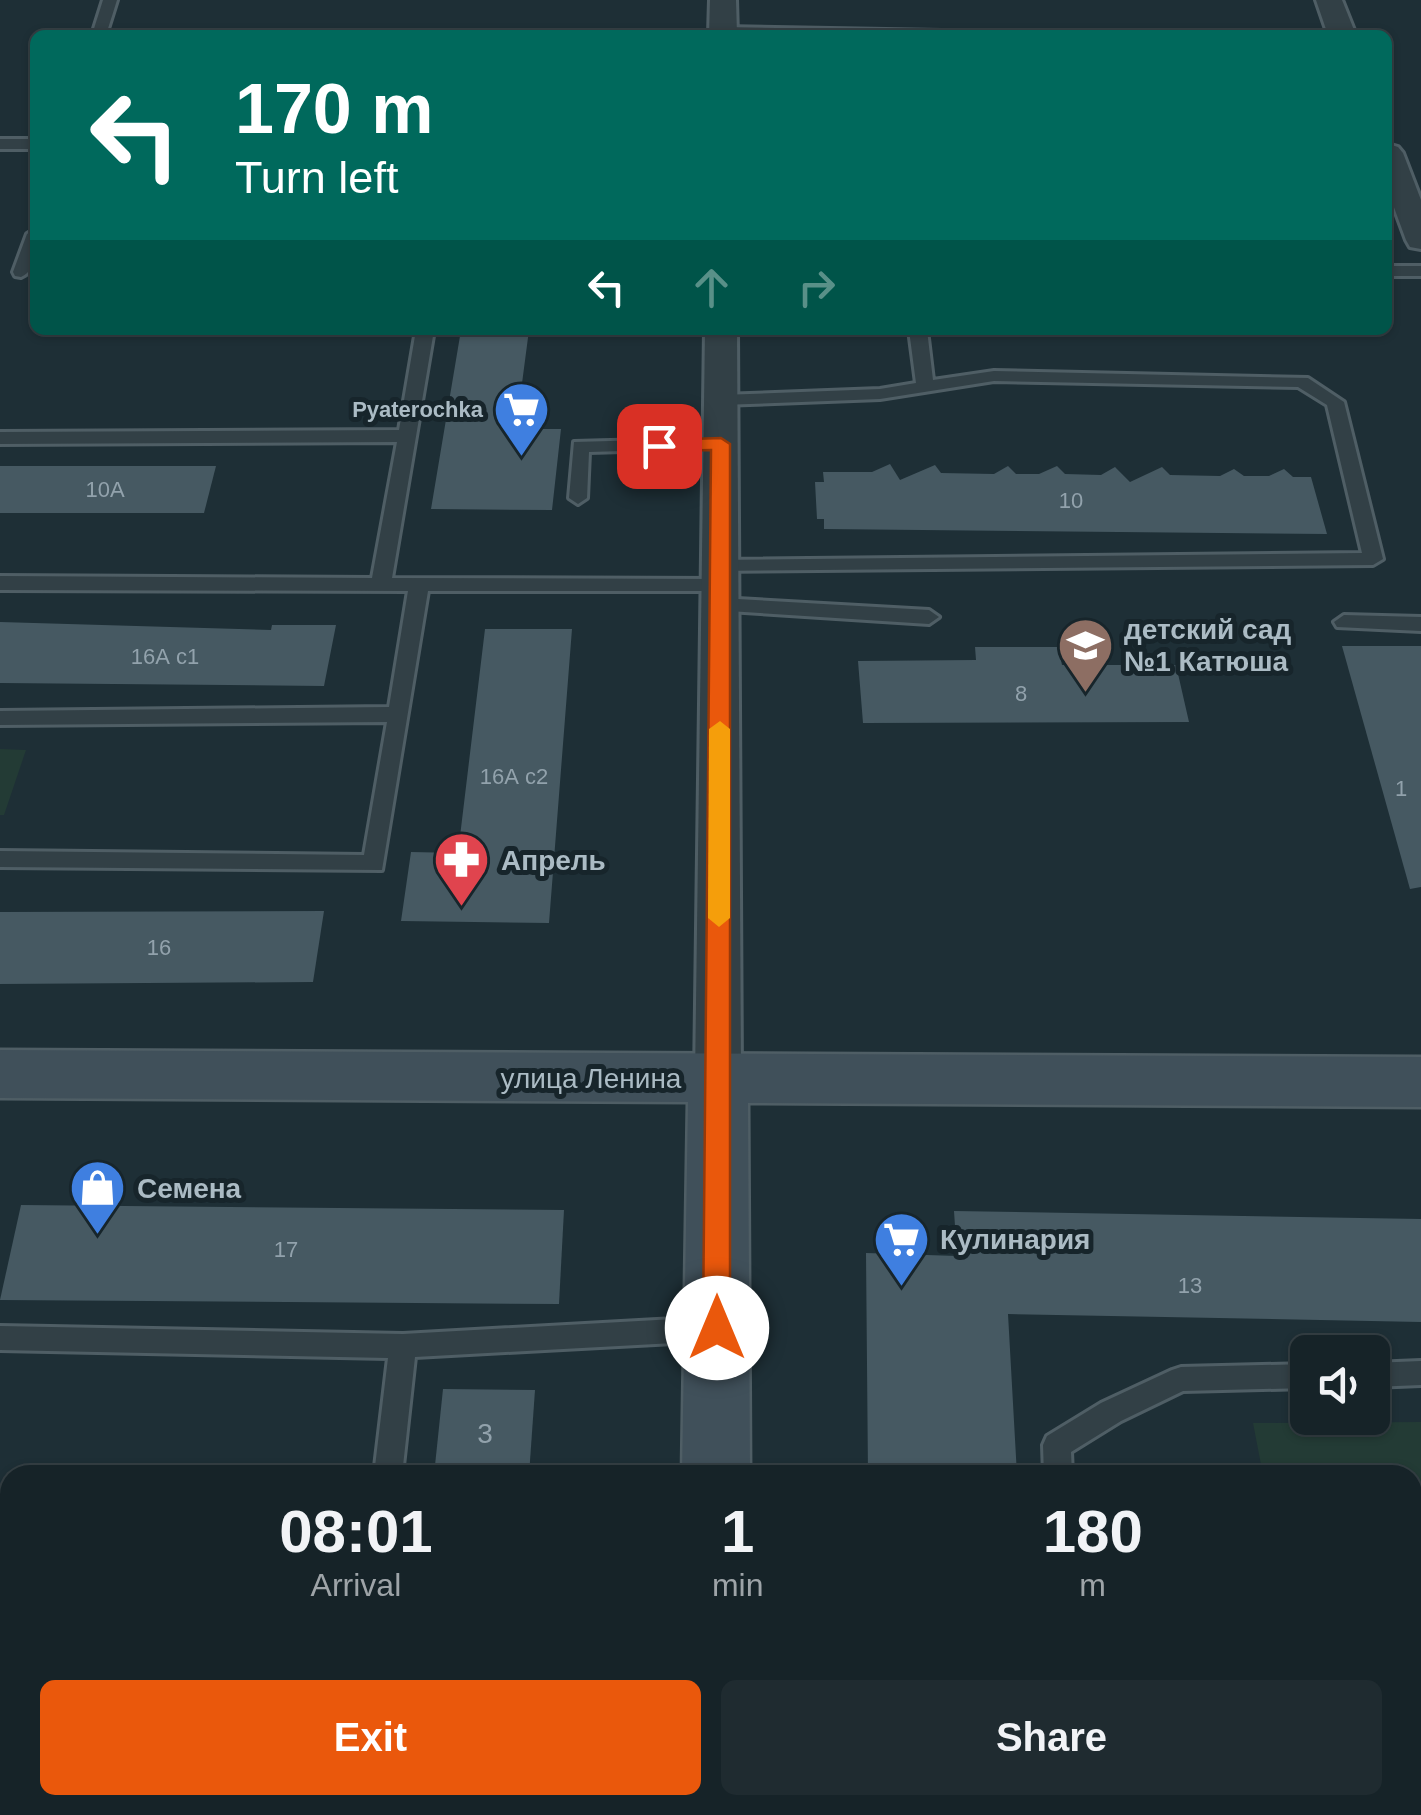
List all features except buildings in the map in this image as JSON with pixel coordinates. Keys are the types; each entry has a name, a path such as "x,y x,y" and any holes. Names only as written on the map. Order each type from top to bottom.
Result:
{"street":[{"path":"722,30 723,0"},
{"path":"1329,0 1340,30"},
{"path":"1392,162 1417,221"},
{"path":"716,1465 721,335"},
{"name":"улица Ленина","path":"0,1074 1421,1082"}],"lane":[{"path":"101,30 110,0"},
{"path":"0,144 30,144"},
{"path":"1392,270 1421,270"},
{"path":"0,272 28,272"},
{"path":"381,585 425,335"},
{"path":"919,335 926,387"},
{"path":"0,583 720,586 1373,558 1335,402 1302,382 994,376 880,394 721,400"},
{"path":"0,438 406,436"},
{"path":"578,498 580,446 721,444"},
{"path":"0,859 374,864 419,585"},
{"path":"720,586 929,617"},
{"path":"1344,622 1421,624"},
{"path":"0,718 396,714"},
{"path":"0,1338 402,1346 717,1328"},
{"path":"389,1465 402,1346"},
{"path":"1390,1374 1421,1373"},
{"path":"1058,1465 1057,1445 1111,1412 1181,1379 1290,1376"}],"green space":[{"path":"0,749 26,750 4,815 0,815"},
{"path":"1390,1422 1421,1422 1421,1465 1261,1465 1253,1423 1290,1423 1290,1435 1390,1435"}],"slow traffic":[{"path":"719,918 720,729"}],"place":[{"name":"Pyaterochka","path":"522,458"},
{"name":"детский сад №1 Катюша","path":"1085,694"},
{"name":"Апрель","path":"462,909"},
{"name":"Семена","path":"98,1237"},
{"name":"Кулинария","path":"901,1288"}],"route":[{"path":"659,446 721,444 717,1328"}]}
